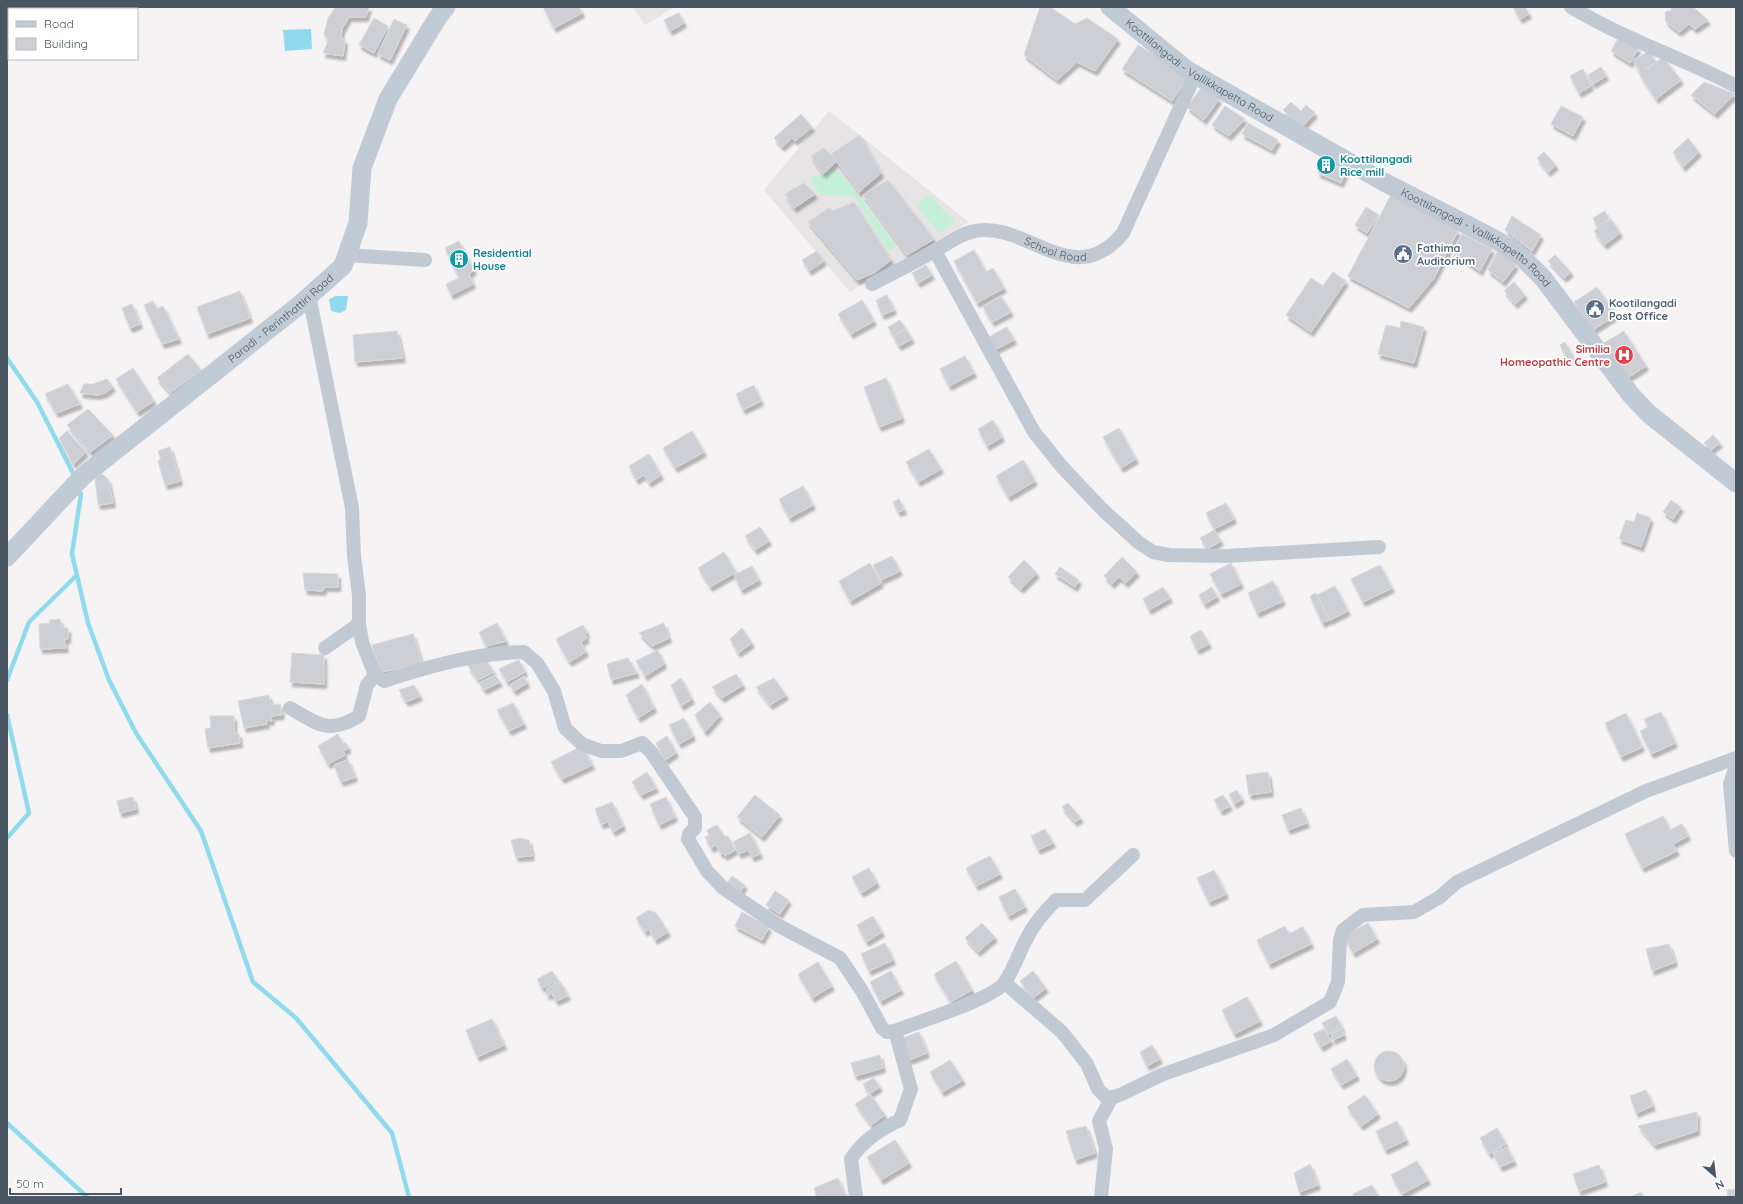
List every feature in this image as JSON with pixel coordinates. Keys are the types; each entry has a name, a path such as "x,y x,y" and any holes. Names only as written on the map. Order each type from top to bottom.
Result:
{"main road":[{"name":"Paradi - Perinthattiri Road","path":"7,557 83,476 309,296 343,266 358,223 362,168 388,99 438,17 446,7"},
{"name":"Koottilangadi - Vallikkapetta Road","path":"1110,7 1195,75 1384,182 1498,240 1523,258 1544,278 1631,395 1649,414 1736,483"}],"street":[{"path":"1571,7 1602,25 1709,72 1736,86"},
{"name":"School Road","path":"872,284 974,231 1009,234 1052,253 1078,256 1101,252 1113,246 1123,233 1195,75"},
{"path":"935,251 1034,432 1063,468 1103,510 1138,542 1148,549 1153,552 1169,555 1227,556 1379,547"},
{"path":"346,256 425,260"},
{"path":"309,296 352,508 354,556 359,595 358,624 362,642 374,674 384,681 426,667 506,652 524,652 537,663 554,691 565,728 582,744 602,751 620,751 642,742 651,752 695,817 695,828 689,834 688,839 707,871 723,888 779,926 840,958 862,991 882,1028 887,1032 894,1031 952,1010 992,991 1005,983 1035,924 1056,900 1084,900 1133,856"},
{"path":"325,648 358,624"},
{"path":"290,708 323,726 346,725 359,716 367,685 374,674"},
{"path":"1005,983 1062,1032 1087,1064 1098,1089 1108,1099 1122,1094 1161,1075 1274,1035 1330,1002 1338,982 1340,940 1343,930 1363,915 1414,912 1440,897 1457,882 1640,794 1736,758"},
{"path":"1736,766 1730,784 1736,851"},
{"path":"856,1197 851,1159 860,1146 881,1130 900,1120 911,1089 894,1031"},
{"path":"1101,1197 1106,1149 1099,1121 1112,1097"}],"shaded area":[{"path":"633,7 675,7 645,25"},
{"path":"829,111 969,222 850,292 764,190"}],"green space":[{"path":"836,170 860,197 896,246 889,251 854,196 821,195 809,178"},
{"path":"928,194 955,222 940,233 917,207"}],"water":[{"path":"311,29 312,49 285,51 283,30"},
{"path":"336,296 348,296 346,310 340,313 331,311 329,299"}],"building":[{"path":"336,7 369,7 366,17 349,17 342,29 341,38 345,40 343,56 323,53 328,41 324,34 328,18"},
{"path":"543,7 579,7 582,13 554,28"},
{"path":"1040,7 1050,7 1075,24 1087,18 1118,39 1095,71 1077,62 1057,80 1024,55"},
{"path":"1513,7 1525,7 1529,14 1520,19"},
{"path":"1670,7 1693,7 1708,20 1695,29 1689,24 1679,32 1666,22 1665,12 1672,10"},
{"path":"679,13 684,23 670,31 664,20"},
{"path":"374,18 388,26 374,53 359,45"},
{"path":"394,19 407,25 390,60 378,54"},
{"path":"1619,37 1638,48 1630,63 1611,51"},
{"path":"1138,45 1188,77 1172,101 1122,69"},
{"path":"1649,51 1656,62 1640,72 1633,60"},
{"path":"1663,57 1681,80 1656,99 1640,75"},
{"path":"1601,67 1606,76 1593,84 1588,75"},
{"path":"1583,69 1591,86 1579,93 1570,76"},
{"path":"1704,82 1735,94 1715,114 1691,95"},
{"path":"1202,87 1219,99 1204,120 1187,107"},
{"path":"1291,102 1301,111 1306,105 1315,113 1302,127 1283,110"},
{"path":"1225,106 1245,119 1229,136 1212,125"},
{"path":"1561,106 1583,117 1573,136 1551,124"},
{"path":"801,114 812,127 795,141 792,138 782,147 774,138"},
{"path":"1248,123 1278,140 1272,150 1242,134"},
{"path":"860,135 881,173 859,192 831,154"},
{"path":"1688,138 1699,152 1683,167 1673,152"},
{"path":"824,148 837,161 823,174 811,156"},
{"path":"1544,152 1556,165 1548,172 1537,158"},
{"name":"Koottilangadi Rice mill","path":"1320,159 1346,171 1341,183 1318,173"},
{"path":"888,180 934,239 907,255 863,195"},
{"path":"804,183 815,194 794,208 785,194"},
{"name":"Fathima Auditorium","path":"1391,195 1420,207 1458,231 1434,278 1409,308 1348,276"},
{"path":"854,202 891,260 874,273 857,280 808,222 829,208 833,211"},
{"path":"1366,207 1379,215 1367,233 1355,225"},
{"path":"1605,211 1609,219 1597,226 1593,218"},
{"path":"1512,216 1541,235 1532,251 1505,230"},
{"path":"1611,219 1620,233 1604,245 1594,231"},
{"path":"1462,234 1492,249 1480,271 1452,252"},
{"name":"Residential House","path":"459,241 474,270 469,274 473,284 451,295 446,284 459,278 445,248"},
{"path":"974,250 986,272 993,268 1004,288 977,303 954,261"},
{"path":"817,251 824,261 809,271 802,260"},
{"path":"1498,251 1516,265 1503,282 1488,270"},
{"path":"1555,255 1571,272 1564,278 1548,261"},
{"path":"926,265 932,275 918,283 912,273"},
{"path":"1333,272 1346,281 1311,332 1286,315 1311,278 1323,286"},
{"path":"1514,282 1525,295 1515,304 1504,291"},
{"name":"Kootilangadi Post Office","path":"1597,287 1616,315 1593,330 1574,302"},
{"path":"240,291 250,318 207,334 197,307"},
{"path":"887,295 894,310 882,315 876,300"},
{"path":"1001,296 1011,312 992,322 983,307"},
{"path":"862,300 874,321 851,334 838,314"},
{"path":"153,301 157,309 163,306 179,339 162,344 144,305"},
{"path":"132,304 140,324 130,328 122,308"},
{"path":"900,320 905,328 893,335 888,327"},
{"path":"1401,321 1424,327 1414,363 1378,354 1386,325 1400,328"},
{"path":"1007,327 1014,340 992,351 985,339"},
{"path":"906,329 912,339 899,346 893,337"},
{"path":"397,331 403,358 355,362 353,335"},
{"name":"Similia Homeopathic Centre","path":"1624,331 1646,366 1624,380 1602,344"},
{"path":"1565,342 1574,358 1568,361 1560,345"},
{"path":"188,354 201,370 170,393 157,378"},
{"path":"965,356 974,373 949,386 940,369"},
{"path":"133,368 154,401 137,412 116,379"},
{"path":"886,378 902,418 879,427 864,387"},
{"path":"107,379 113,387 105,393 97,395 80,393 84,384 93,384"},
{"path":"68,384 80,404 56,413 45,394"},
{"path":"754,385 761,401 743,410 736,394"},
{"path":"88,409 113,435 90,452 67,425"},
{"path":"993,420 1002,437 987,446 978,429"},
{"path":"1119,428 1136,459 1121,468 1103,437"},
{"path":"67,431 86,452 73,464 59,438"},
{"path":"692,431 704,452 675,468 663,448"},
{"path":"1713,435 1720,443 1711,450 1704,443"},
{"path":"170,447 180,481 165,485 158,461 161,459 158,451"},
{"path":"929,449 941,469 918,482 906,462"},
{"path":"649,454 661,475 649,483 644,475 636,480 629,466"},
{"path":"1023,460 1035,481 1008,497 996,476"},
{"path":"102,474 108,479 113,503 98,505 95,477"},
{"path":"803,486 813,505 789,518 779,499"},
{"path":"899,499 904,510 898,512 893,502"},
{"path":"1671,500 1681,507 1673,519 1663,512"},
{"path":"1226,503 1234,519 1214,529 1206,513"},
{"path":"1637,513 1651,518 1641,547 1619,539 1626,520 1634,522"},
{"path":"760,527 769,541 755,550 745,536"},
{"path":"1214,530 1221,541 1207,549 1200,538"},
{"path":"724,552 736,572 710,587 698,568"},
{"path":"892,556 900,571 881,580 873,565"},
{"path":"1122,557 1137,572 1126,583 1119,577 1112,584 1104,576"},
{"path":"1024,560 1037,573 1021,589 1008,577"},
{"path":"870,563 881,583 850,601 839,581"},
{"path":"1231,563 1241,584 1221,594 1210,574"},
{"path":"1380,565 1392,588 1363,602 1351,579"},
{"path":"752,566 759,580 741,590 734,575"},
{"path":"1060,567 1079,580 1075,587 1055,574"},
{"path":"303,573 338,574 338,587 324,587 323,591 305,590"},
{"path":"1273,581 1283,601 1257,613 1248,593"},
{"path":"1335,586 1348,611 1330,620 1317,595"},
{"path":"1163,587 1170,598 1149,610 1143,599"},
{"path":"1212,587 1217,597 1204,604 1199,595"},
{"path":"1316,593 1329,620 1322,623 1310,596"},
{"path":"60,619 61,628 68,628 68,639 64,640 66,648 40,649 39,624 50,623 49,620"},
{"path":"497,623 506,641 486,646 479,632"},
{"path":"664,623 669,638 652,646 639,633"},
{"path":"583,625 587,633 585,635 587,638 581,642 586,652 569,662 556,639"},
{"path":"742,628 752,643 738,653 730,639"},
{"path":"1201,630 1209,644 1197,650 1190,636"},
{"path":"413,634 422,664 381,672 372,645"},
{"path":"658,650 664,664 645,676 636,661"},
{"path":"292,653 324,655 324,684 290,682"},
{"path":"628,658 637,673 611,680 607,664"},
{"path":"485,659 494,672 478,680 468,666"},
{"path":"519,660 525,672 507,682 499,669"},
{"path":"736,674 743,685 722,698 712,687"},
{"path":"495,675 500,682 484,690 479,683"},
{"path":"524,676 527,683 514,691 510,685"},
{"path":"681,678 692,699 681,706 671,685"},
{"path":"774,678 786,695 770,705 756,687"},
{"path":"642,684 654,708 638,718 626,695"},
{"path":"414,685 420,696 406,702 399,690"},
{"path":"269,695 271,705 280,704 282,715 271,716 272,721 266,720 267,724 244,728 238,701"},
{"path":"710,702 720,715 705,732 695,715"},
{"path":"513,703 524,724 509,731 497,710"},
{"path":"1661,712 1675,743 1651,754 1640,731 1648,727 1644,719"},
{"path":"1626,713 1642,747 1621,757 1605,723"},
{"path":"210,716 234,716 234,733 239,734 240,743 208,748 205,729 211,728"},
{"path":"684,718 693,736 679,744 669,725"},
{"path":"338,734 342,743 346,743 349,748 343,751 345,755 328,764 318,746"},
{"path":"667,736 676,753 665,760 656,743"},
{"path":"578,748 579,751 584,749 592,765 562,779 551,762"},
{"path":"348,760 355,777 341,782 334,765"},
{"path":"647,772 656,788 641,795 632,782"},
{"path":"1268,772 1271,792 1249,795 1246,775"},
{"path":"1237,790 1242,799 1234,804 1229,794"},
{"path":"755,795 780,815 762,837 737,817"},
{"path":"1223,795 1230,806 1221,811 1214,800"},
{"path":"133,797 136,809 120,813 117,801"},
{"path":"666,797 675,817 659,825 650,804"},
{"path":"612,802 623,826 613,832 608,822 601,824 595,809"},
{"path":"1068,803 1081,818 1075,822 1062,807"},
{"path":"1301,808 1307,823 1288,830 1282,815"},
{"path":"1663,816 1670,830 1682,824 1688,836 1673,844 1677,851 1642,868 1625,834"},
{"path":"717,825 725,837 728,836 735,850 725,856 723,853 721,854 716,845 711,848 705,837 709,835 707,830"},
{"path":"1045,829 1053,843 1038,850 1031,836"},
{"path":"750,833 760,854 752,857 748,850 739,854 733,842"},
{"path":"520,838 529,840 532,856 516,857 511,840"},
{"path":"990,856 1000,874 976,886 966,868"},
{"path":"869,868 877,883 861,893 852,877"},
{"path":"1214,870 1226,894 1209,902 1197,878"},
{"path":"732,876 745,885 740,892 727,883"},
{"path":"1015,889 1025,907 1008,916 999,897"},
{"path":"775,891 789,900 780,914 766,905"},
{"path":"649,910 656,913 668,932 655,940 649,929 645,932 636,918"},
{"path":"742,912 769,927 762,940 735,926"},
{"path":"873,916 882,932 866,942 857,925"},
{"path":"982,923 995,937 978,952 965,938"},
{"path":"1368,923 1377,939 1353,953 1344,936"},
{"path":"1285,926 1289,934 1303,927 1311,944 1269,964 1257,940"},
{"path":"885,943 893,960 869,971 861,954"},
{"path":"1669,944 1675,962 1652,971 1646,949"},
{"path":"956,961 972,990 950,1002 934,974"},
{"path":"818,962 832,986 812,998 798,974"},
{"path":"552,971 558,980 542,988 537,979"},
{"path":"891,971 901,990 880,1001 870,982"},
{"path":"1033,971 1046,988 1033,998 1020,981"},
{"path":"556,983 561,983 568,996 556,1001 552,994 546,995 547,988"},
{"path":"1247,997 1260,1021 1234,1034 1222,1010"},
{"path":"1336,1016 1342,1028 1328,1034 1322,1023"},
{"path":"492,1019 504,1045 477,1057 466,1030"},
{"path":"1324,1029 1331,1041 1321,1047 1313,1034"},
{"path":"1341,1029 1344,1035 1333,1040 1331,1034"},
{"path":"919,1032 927,1053 909,1060 900,1039"},
{"path":"1152,1045 1160,1059 1147,1066 1140,1052"},
{"path":"1389,1051 1400,1055 1404,1066 1400,1077 1389,1081 1378,1077 1374,1066 1378,1055"},
{"path":"880,1055 883,1068 855,1076 851,1063"},
{"path":"1347,1059 1357,1076 1341,1085 1331,1069"},
{"path":"950,1060 963,1080 942,1092 930,1072"},
{"path":"874,1078 880,1087 869,1094 863,1084"},
{"path":"1646,1090 1653,1106 1636,1113 1630,1096"},
{"path":"870,1094 885,1115 871,1125 855,1104"},
{"path":"1365,1095 1378,1114 1361,1126 1347,1107"},
{"path":"1697,1112 1697,1131 1654,1145 1638,1126"},
{"path":"1397,1121 1406,1140 1385,1150 1376,1131"},
{"path":"1086,1126 1095,1153 1075,1160 1066,1131"},
{"path":"1497,1128 1506,1144 1489,1154 1480,1138"},
{"path":"895,1140 909,1163 881,1180 867,1157"},
{"path":"1507,1147 1514,1161 1500,1167 1493,1153"},
{"path":"1417,1161 1428,1180 1402,1194 1391,1175"},
{"path":"1310,1164 1318,1185 1299,1192 1294,1173"},
{"path":"1599,1165 1605,1182 1579,1191 1573,1174"},
{"path":"838,1178 846,1197 817,1197 814,1188"},
{"path":"1372,1185 1377,1194 1372,1197 1354,1197 1353,1194"},
{"path":"1736,1189 1736,1197 1728,1197 1727,1190"},
{"path":"1641,1192 1644,1197 1631,1197"}],"waterway":[{"path":"7,358 37,402 74,475"},
{"path":"81,494 72,554 88,623 109,680 136,733 201,831 253,982 296,1018 392,1133 409,1197"},
{"path":"7,680 29,622 77,575"},
{"path":"7,715 29,813 7,838"},
{"path":"7,1123 87,1197"}],"place":[{"name":"Koottilangadi Rice mill","path":"1326,165"},
{"name":"Fathima Auditorium","path":"1403,254"},
{"name":"Residential House","path":"459,259"},
{"name":"Kootilangadi Post Office","path":"1595,309"},
{"name":"Similia Homeopathic Centre","path":"1624,355"}]}
